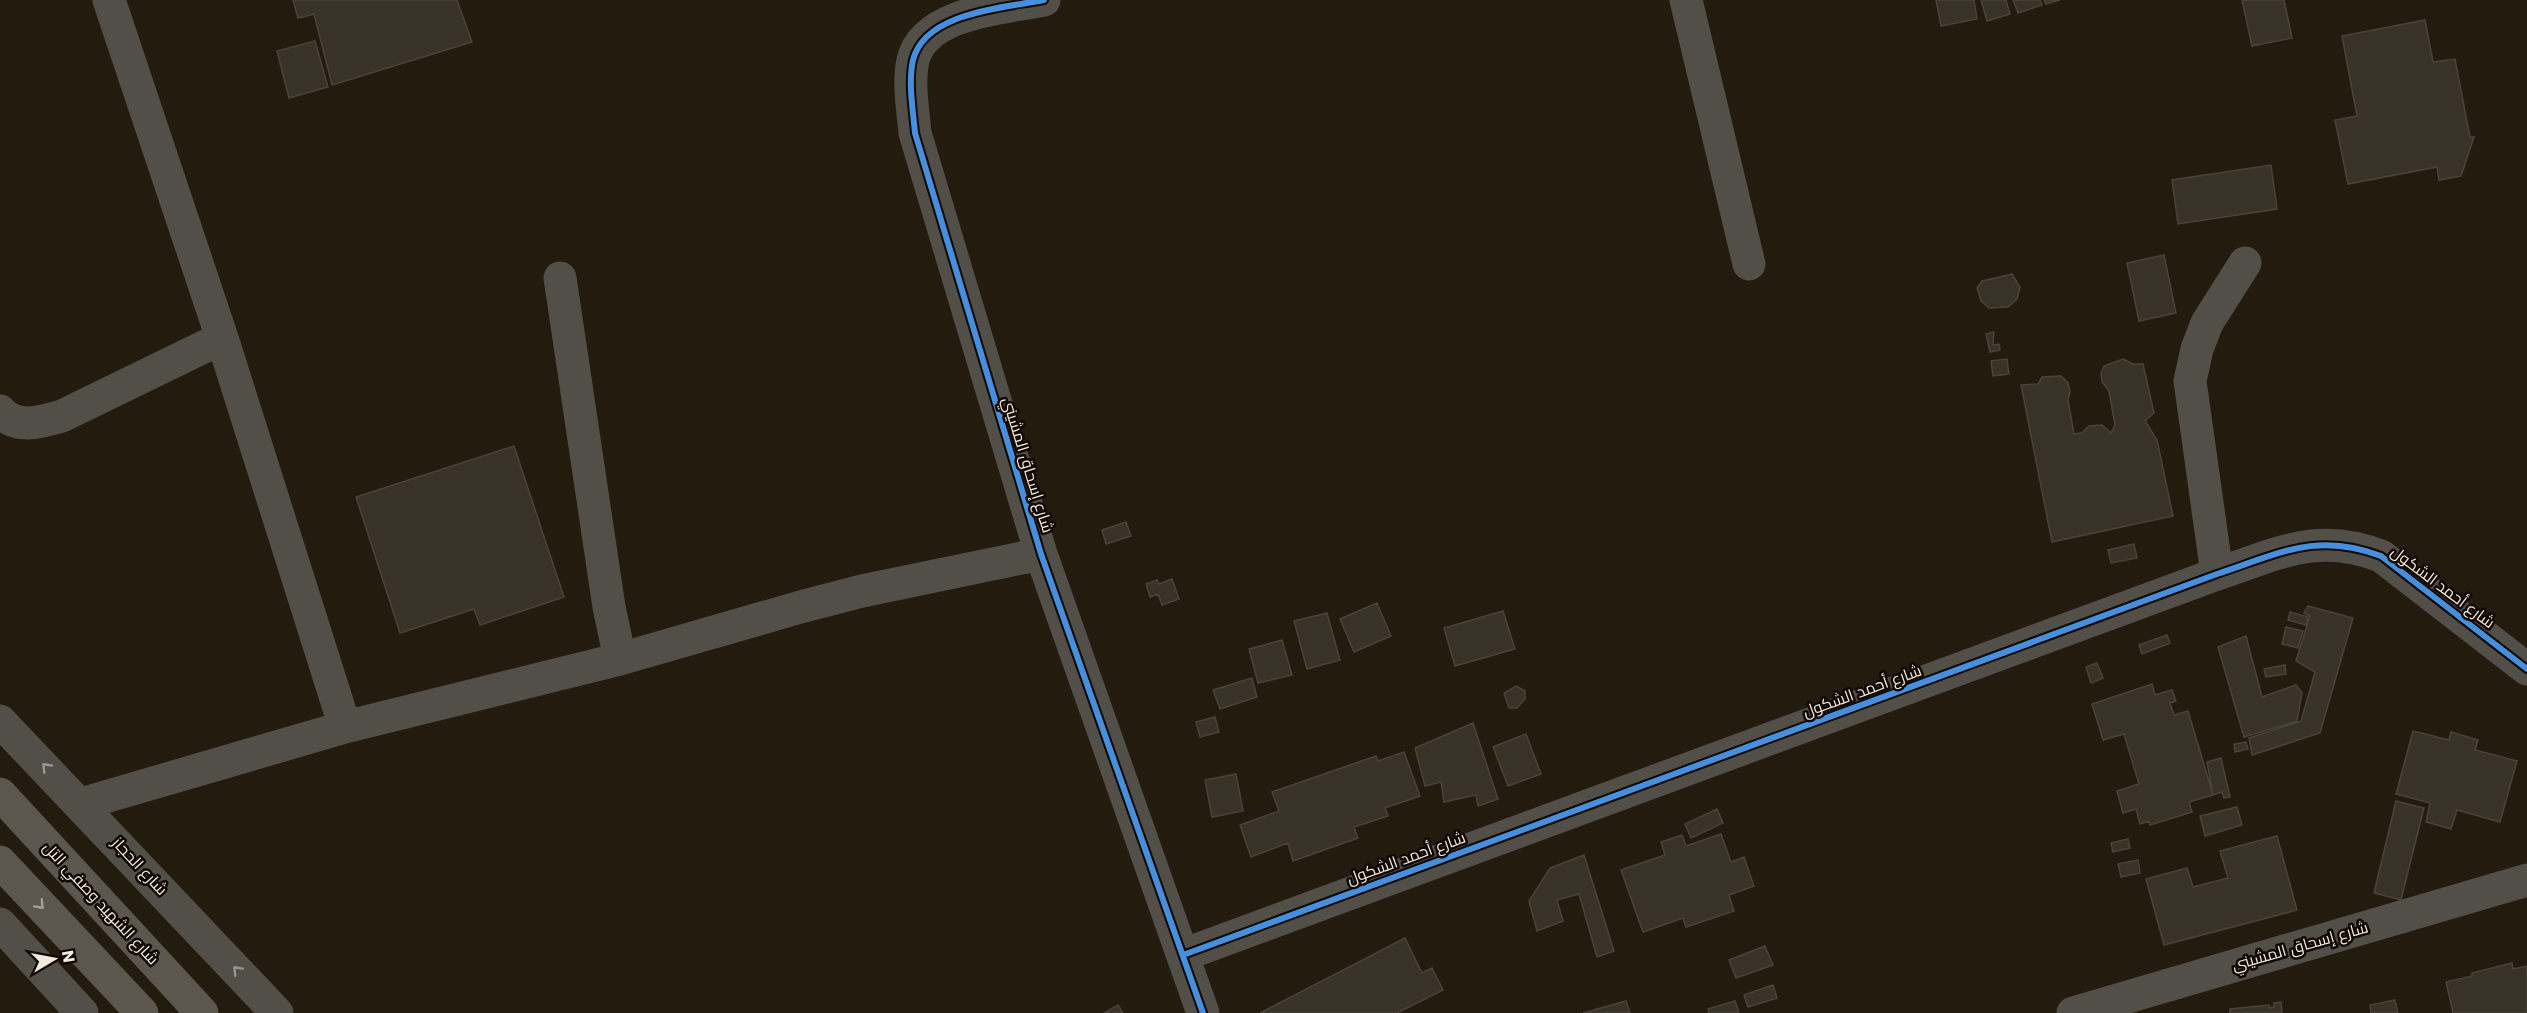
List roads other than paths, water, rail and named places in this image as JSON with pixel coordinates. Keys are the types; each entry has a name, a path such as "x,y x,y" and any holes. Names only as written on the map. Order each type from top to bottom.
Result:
{"main road":[{"name":"شارع الشهيد وصفي التل","path":"10,804 202,1013"},
{"path":"0,862 142,1013"}],"street":[{"path":"110,0 222,338 345,726"},
{"name":"شارع إسحاق المشيني","path":"1044,0 953,18 929,34 914,58 911,89 915,133 1041,554 1203,1013"},
{"path":"1686,0 1749,264"},
{"path":"2217,574 2190,381 2197,349 2207,322 2245,263"},
{"path":"560,278 609,607 620,659"},
{"path":"0,411 7,419 20,423 40,423 62,416 222,338"},
{"name":"شارع أحمد الشكول","path":"1183,955 2217,574 2308,544 2333,543 2358,546 2381,556 2527,669"},
{"path":"81,804 345,726 620,659 862,591 1041,554"},
{"name":"شارع الحجاز","path":"0,721 277,1013"},
{"name":"شارع إسحاق المشيني","path":"2073,1013 2527,880"},
{"path":"0,924 82,1013"}]}
